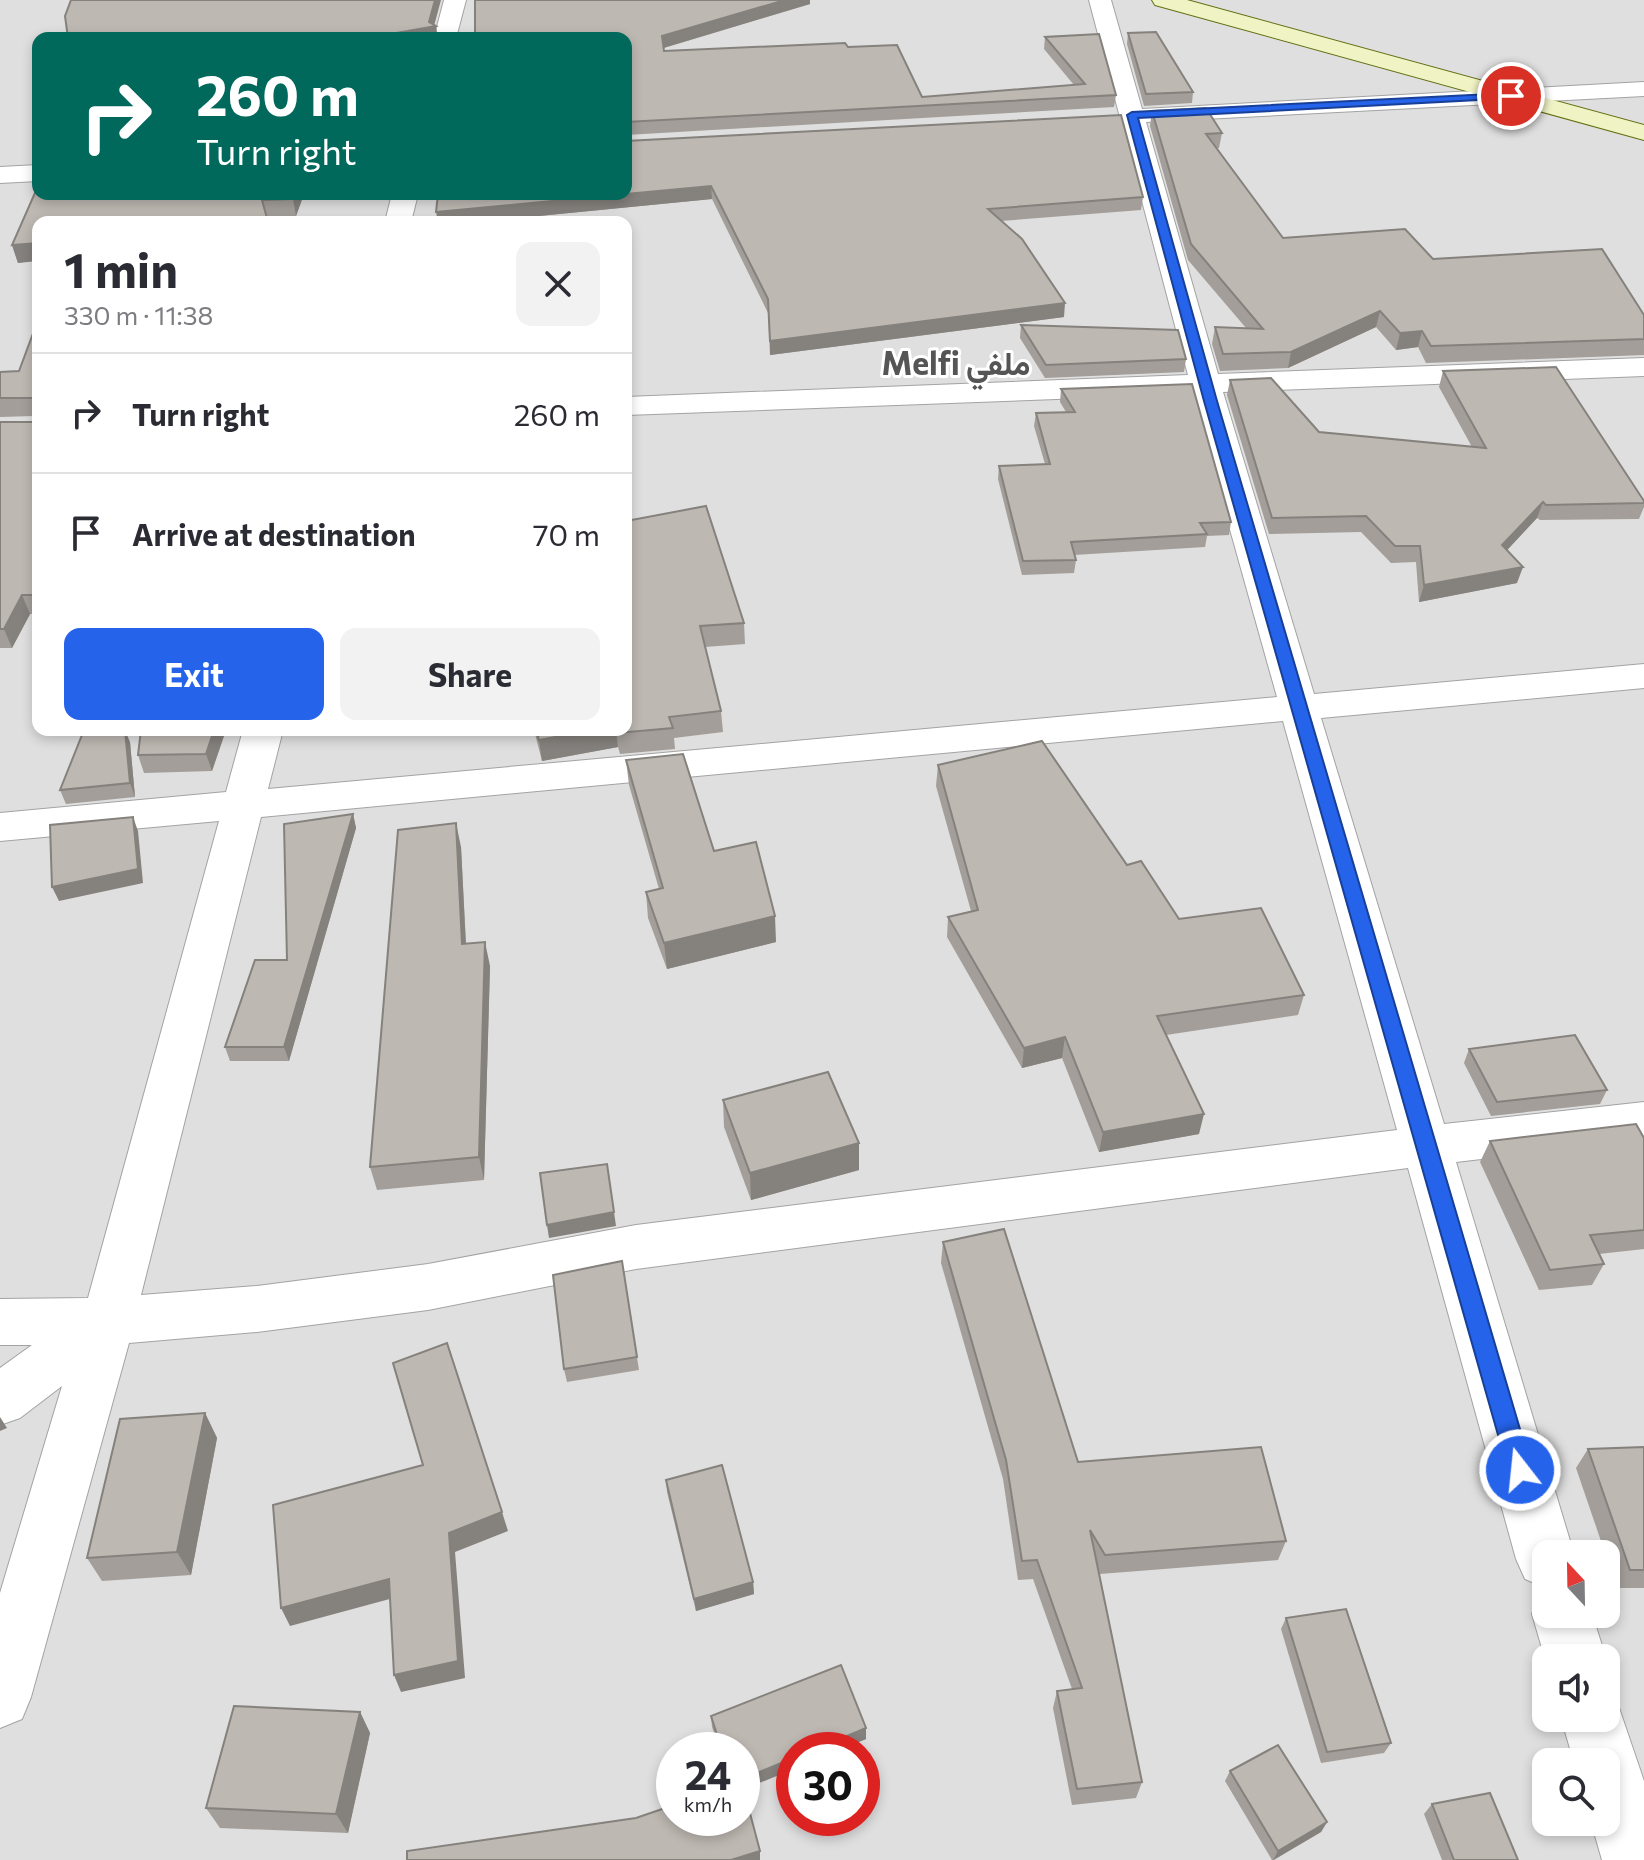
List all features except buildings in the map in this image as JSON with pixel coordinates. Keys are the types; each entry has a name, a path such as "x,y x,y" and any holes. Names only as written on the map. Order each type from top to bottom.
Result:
{"main road":[{"path":"1163,0 1644,133"}],"street":[{"path":"447,32 455,0"},
{"path":"1100,0 1116,116 1205,382 1540,1540"},
{"path":"1116,116 1644,89"},
{"path":"0,175 32,173"},
{"path":"632,406 1644,367"},
{"path":"0,827 1644,676"},
{"path":"0,1697 108,1321 261,736"},
{"path":"0,1322 108,1321 257,1309 428,1287 636,1247 1424,1146 1644,1121"},
{"path":"0,1400 108,1321"},
{"path":"1620,1809 1635,1860"}],"shaded area":[{"name":"Melfi ملفي","path":"0,0 1644,0 1644,1860 0,1860"}],"district":[{"name":"Melfi ملفي","path":"956,364"}],"route":[{"path":"1511,96 1132,115 1210,401 1520,1470"}]}
